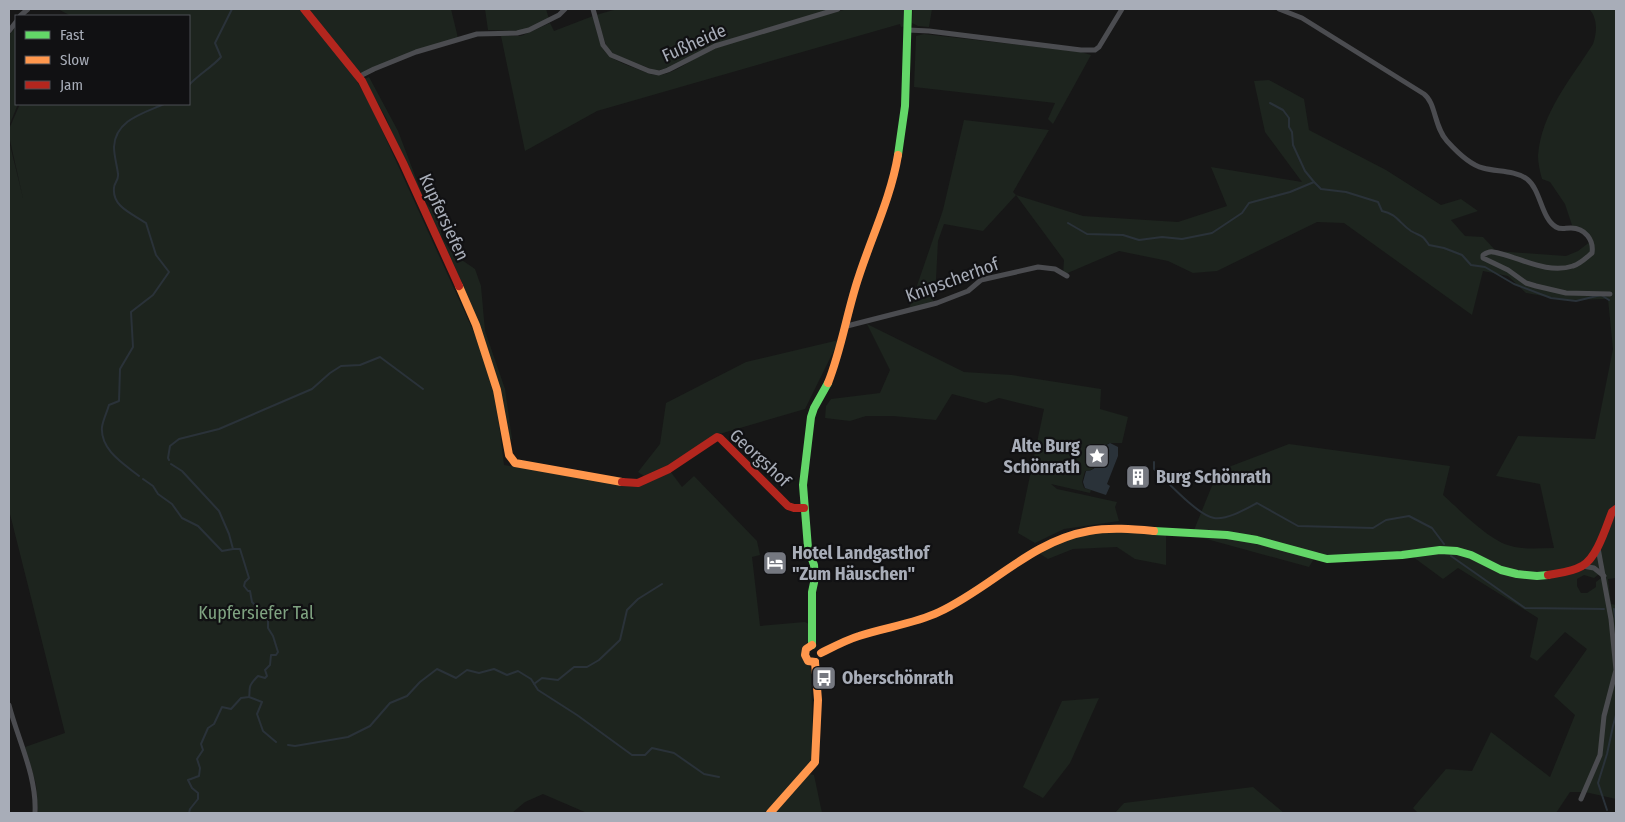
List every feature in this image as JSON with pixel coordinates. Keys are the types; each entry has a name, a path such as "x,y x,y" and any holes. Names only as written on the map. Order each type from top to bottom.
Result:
{"street":[{"name":"Kupfersiefen","path":"304,9 360,76 403,163 469,309 497,390 509,455 512,460 518,464 632,484 646,481 680,462"},
{"path":"360,76 416,52 477,34 491,32 517,33 529,30 559,15 566,9"},
{"name":"Fußheide","path":"593,9 603,45 611,55 621,61 656,73 668,70 716,46 838,9"},
{"path":"812,645 812,592 815,578 814,564 808,548 803,485 810,425 814,408 827,386 837,361 858,277 885,205 897,160 905,106 908,9"},
{"path":"908,30 1095,50 1099,47 1122,9"},
{"path":"1279,9 1302,18 1424,94 1430,102 1437,126 1443,136 1471,164 1483,169 1512,172 1527,180 1540,199 1552,224 1560,229 1573,228 1587,235 1593,245 1592,254 1582,262 1560,268 1492,252 1486,252 1482,256 1483,258 1508,270 1526,283 1536,286 1566,293 1610,294"},
{"name":"Knipscherhof","path":"847,326 937,303 968,291 978,282 994,277 1038,267 1055,269 1067,276"},
{"name":"Georgshof","path":"680,462 714,438 720,438 788,506 804,508"},
{"path":"1583,566 1598,548 1612,512 1616,508"},
{"path":"821,653 858,636 917,620 938,612 957,602 1037,550 1065,537 1107,529 1227,535 1257,540 1327,559 1402,555 1440,550 1457,551 1471,555 1501,570 1516,574 1537,576 1560,573 1583,566 1594,568 1604,576"},
{"path":"1582,800 1600,755 1604,716 1616,670 1611,619 1598,548"},
{"path":"812,645 818,647 821,653 820,659 815,662 808,661 805,655 806,649 812,645"},
{"path":"770,813 815,762 818,707 815,662"},
{"path":"9,705 14,726 28,765 34,791 35,813"}],"green space":[{"name":"Kupfersiefer Tal","path":"58,9 451,9 458,38 359,72 354,76 371,106 481,348 495,392 504,465 623,485 648,482 670,471 682,487 694,476 757,541 760,555 752,557 760,626 805,622 809,624 808,642 802,650 811,670 813,755 808,766 767,813 587,813 543,794 525,802 512,813 38,813 36,784 25,747 65,733 9,510 9,141 23,198 9,129 20,105 190,105 190,15 69,15"},
{"path":"485,9 546,9 549,19 521,31 488,30"},
{"path":"617,9 833,9 715,44 672,67 656,71 614,54 607,48 596,15"},
{"path":"847,9 906,9 906,26 901,27 900,24 597,111 525,151 501,36 521,36 550,23 554,31 593,16 598,37 608,55 623,63 656,75 670,72 708,51 742,39"},
{"path":"913,9 932,9 929,27 918,26 912,23"},
{"path":"1589,9 1616,9 1616,578 1608,579 1611,604 1616,605 1616,799 1585,792 1570,792 1556,813 1418,813 1413,808 1446,769 1472,771 1491,732 1550,777 1575,715 1554,696 1587,649 1565,632 1537,661 1530,657 1538,618 1458,568 1443,579 1405,551 1328,556 1318,552 1309,567 1192,535 1218,471 1289,444 1450,466 1443,495 1484,532 1511,546 1554,548 1540,484 1496,476 1518,436 1595,439 1613,349 1608,299 1566,300 1526,293 1508,276 1483,271 1472,315 1344,223 1317,222 1217,271 1193,273 1168,261 1119,251 1063,275 1064,260 1016,195 1083,216 1178,222 1227,206 1211,167 1302,182 1265,132 1254,81 1269,80 1304,99 1309,130 1386,170 1441,205 1461,199 1478,211 1451,220 1465,236 1483,237 1496,251 1566,256 1578,251 1591,241 1587,235 1573,228 1565,204 1550,182 1542,179 1538,159 1540,140 1558,97 1593,44 1596,26 1594,17","holes":["1599,574 1601,578 1596,582 1596,587 1587,593 1581,593 1577,586 1577,579 1584,575 1594,578"]},
{"path":"15,28 15,105 18,105 9,126 9,35"},
{"path":"924,34 1081,52 1091,55 1053,124 1048,119 1055,103 914,87 916,36"},
{"path":"369,77 398,131 425,202 439,218 442,238 453,254 475,269 481,286 485,331 505,389 512,439 509,440 499,389 386,118 364,79"},
{"path":"964,120 1049,130 1013,192 1016,195 983,231 944,224 938,241 933,302 909,309 943,210"},
{"path":"867,324 964,372 1012,375 1101,389 1100,409 1128,417 1122,443 1109,443 1101,448 1093,469 1085,471 1082,482 1084,488 1091,490 1090,493 1051,484 1057,489 1117,502 1115,507 1119,521 1064,529 1035,543 1018,533 1044,409 999,398 986,403 952,394 936,420 893,416 866,416 850,421 825,418 826,406 831,399 880,393 890,370"},
{"path":"839,340 805,409 716,435 647,478 638,472 660,444 666,403 746,362"},
{"path":"1104,531 1166,533 1166,565 1135,559 1117,547 1073,549 1048,559 1039,553 1071,537"},
{"path":"1099,698 1070,763 1043,798 1023,787 1062,701"},
{"path":"810,774 814,775 822,813 774,813 807,776"},
{"path":"1253,787 1284,813 1115,813 1124,803"}],"shaded area":[{"path":"1110,443 1118,447 1118,456 1107,484 1110,486 1106,495 1085,488 1083,482 1086,471 1096,467 1101,448"}],"waterway":[{"path":"190,84 221,57 215,43 232,9"},
{"path":"1270,103 1283,110 1289,118 1293,145 1305,171 1314,182"},
{"path":"139,476 114,456 105,443 102,427 109,405 119,401 120,369 133,347 131,312 153,295 169,272 156,255 146,223 124,209 116,200 114,188 118,176 114,147 119,130 125,124 140,114 162,105"},
{"path":"1068,223 1087,234 1123,235 1139,240 1162,237 1182,239 1212,233 1242,213 1249,203 1290,192 1314,182 1321,189 1346,192 1378,202 1382,211 1395,217 1411,231 1422,237 1429,245 1462,255 1471,265 1485,267 1514,284 1551,298 1576,301 1601,295 1609,300"},
{"path":"169,460 170,446 179,439 219,429 312,389 341,366 360,365 380,357 423,389"},
{"path":"1154,462 1154,469 1182,497 1199,511 1214,518 1230,516 1257,503 1298,526 1373,528 1386,520 1409,516 1432,528 1444,544"},
{"path":"171,464 182,471 219,511 233,549"},
{"path":"143,479 153,486 158,494 172,504 182,518 198,526 222,551 240,549 249,578 244,586 250,591 252,602 262,611 264,618 268,620 268,628 273,636 278,652 276,655 271,655 270,665 265,670 267,676 265,678 258,676 252,683 249,697 241,698 231,709 222,707 214,724 208,728 201,744 203,750 197,759 200,768 199,776 188,780 192,788 198,793 198,799 189,813"},
{"path":"1451,556 1525,608 1604,609"},
{"path":"534,684 542,678 558,680 574,667 587,667 599,660 620,640 627,610 638,599 662,584"},
{"path":"1614,609 1616,622"},
{"path":"288,745 295,746 348,737 370,726 390,703 407,696 420,682 437,669 456,678 467,670 479,673 494,669 507,675 518,671 531,679 538,690 577,715 632,755 645,755 652,748 674,753 704,774 719,777"},
{"path":"249,697 262,702 257,714 263,731 276,742"},
{"path":"1607,810 1598,783 1616,715"}],"traffic: fast":[{"path":"898,155 905,106 908,9"},
{"path":"812,645 812,592 815,578 814,565 808,548 803,485 811,417 828,383"},
{"path":"1154,531 1227,535 1257,540 1327,559 1402,555 1440,550 1457,551 1471,555 1501,570 1517,574 1548,575"}],"traffic: slow":[{"path":"828,383 859,276 891,186 898,155"},
{"path":"459,286 476,325 497,390 509,455 515,463 622,482"},
{"path":"821,653 854,638 920,620 939,612 976,591 1048,544 1068,536 1105,529 1154,531"},
{"path":"812,645 806,649 805,655 808,661 815,662"},
{"path":"770,813 815,762 818,700 815,662"}],"traffic: jam":[{"path":"304,9 362,81 403,163 459,286"},
{"path":"622,482 638,483 669,469 717,437 788,506 804,508"},
{"path":"1548,575 1574,570 1587,562 1597,549 1612,512 1616,509"}],"place":[{"name":"Alte Burg Schönrath","path":"1097,456"},
{"name":"Burg Schönrath","path":"1138,477"},
{"name":"Hotel Landgasthof \"Zum Häuschen\"","path":"775,563"},
{"name":"Oberschönrath","path":"824,678"}]}
